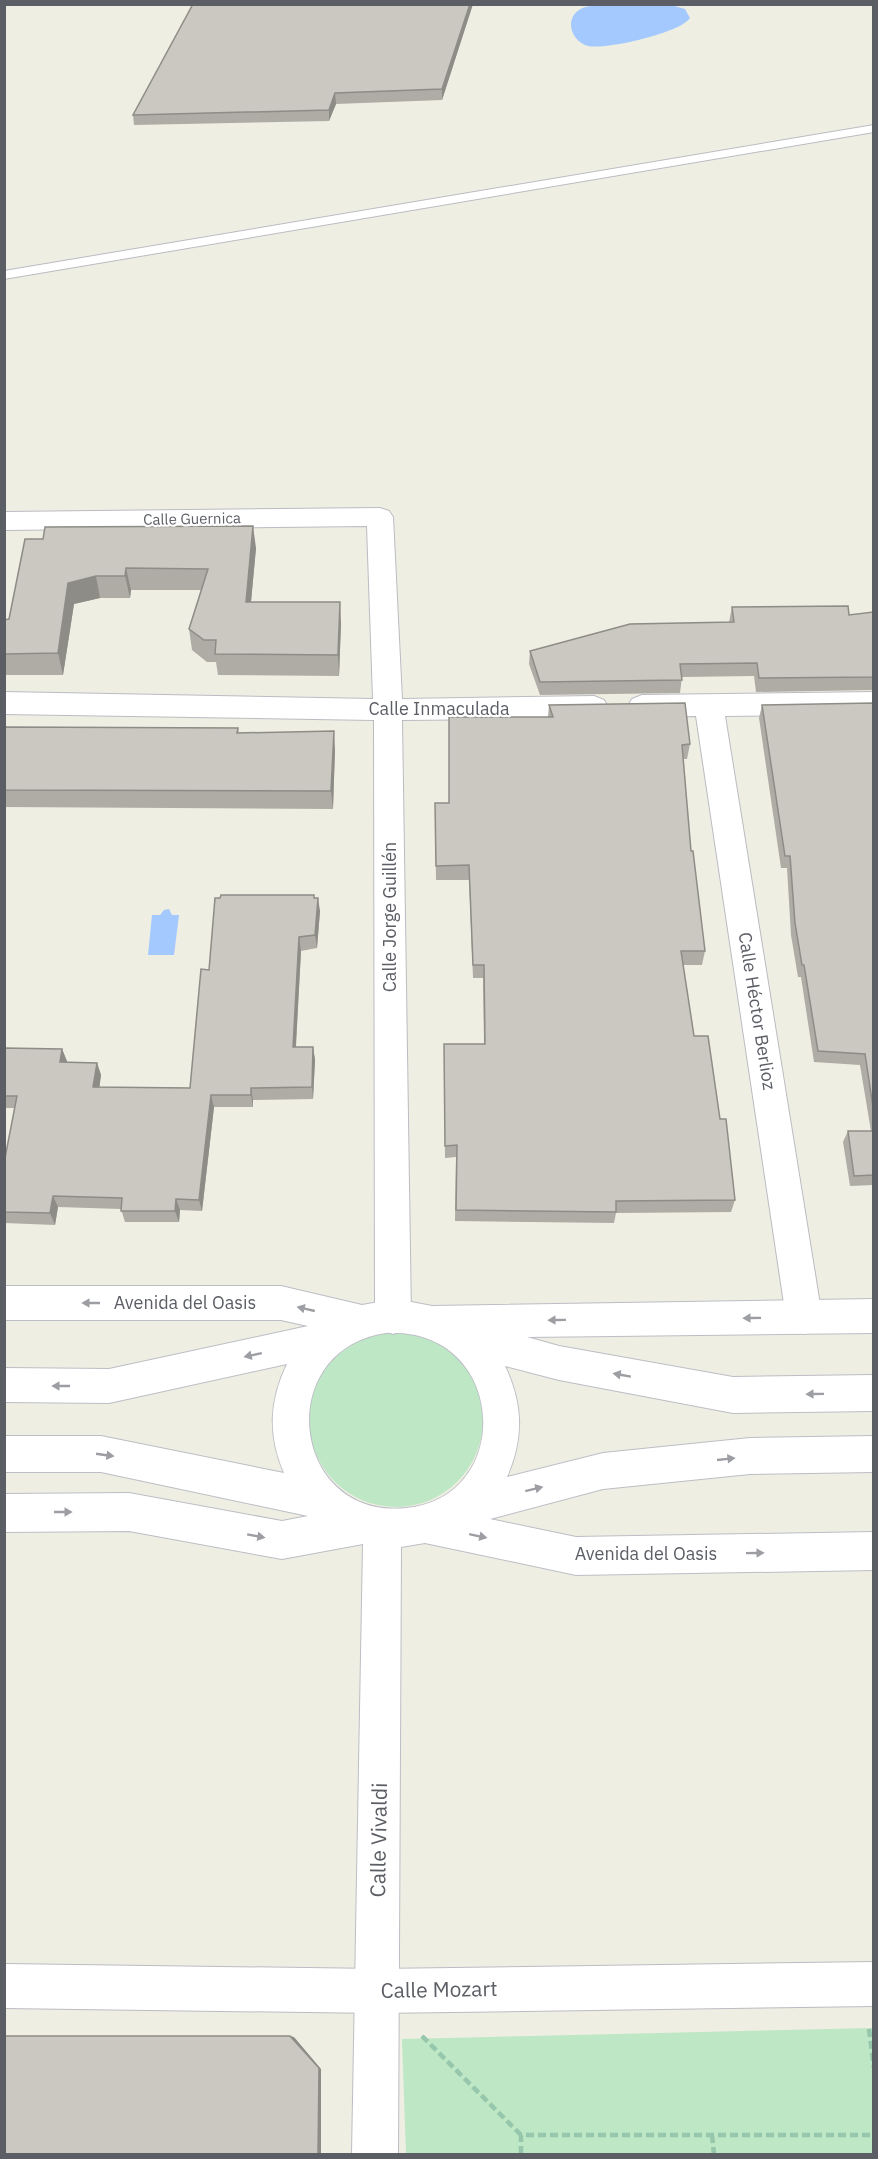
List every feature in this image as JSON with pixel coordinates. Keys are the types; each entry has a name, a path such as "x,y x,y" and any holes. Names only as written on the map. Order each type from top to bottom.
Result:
{"street":[{"name":"Calle Guernica","path":"4,520 380,517"},
{"name":"Calle Jorge Guillén","path":"378,1319 388,710 380,517"},
{"name":"Calle Inmaculada","path":"4,703 388,710 873,703"},
{"name":"Calle Héctor Berlioz","path":"709,706 804,1317"},
{"name":"Avenida del Oasis","path":"4,1303 281,1303 378,1319"},
{"path":"4,1386 110,1386 331,1338 378,1319 429,1322 873,1316"},
{"path":"429,1322 462,1337 559,1363 733,1395 873,1393"},
{"path":"457,1508 482,1484 498,1454 504,1422 499,1389 484,1360 462,1337"},
{"path":"331,1338 308,1360 294,1387 287,1416 290,1447 302,1475 322,1500 350,1518 390,1525 603,1471 750,1456 873,1454"},
{"path":"4,1454 102,1454 322,1500"},
{"name":"Avenida del Oasis","path":"4,1513 129,1512 282,1540 390,1525 576,1556 873,1551"},
{"name":"Calle Vivaldi","path":"375,2154 377,1991 390,1525"},
{"name":"Calle Mozart","path":"4,1986 377,1991 873,1984"}],"lane":[{"path":"4,275 873,128"}],"path":[{"path":"377,1991 521,2135 873,2135"},
{"path":"521,2135 521,2154"},
{"path":"712,2135 714,2154"}],"green space":[{"path":"396,1333 429,1340 444,1348 457,1359 468,1372 476,1387 483,1420 476,1453 468,1468 457,1481 444,1492 429,1500 396,1507 363,1500 348,1492 335,1481 324,1468 316,1453 309,1420 316,1387 324,1372 335,1359 348,1348 363,1340"},
{"path":"873,2028 873,2154 406,2154 402,2039"}],"water":[{"path":"597,5 671,5 685,9 690,18 683,24 658,35 626,43 588,46 582,44 574,35 572,19 574,14 581,9"},
{"path":"169,909 172,915 179,915 174,955 148,955 152,915 160,915 164,910"}],"building":[{"path":"193,4 470,4 442,89 335,93 329,110 133,115"},
{"path":"253,526 246,602 340,602 338,655 215,654 216,640 204,640 189,629 208,569 126,568 125,576 96,576 68,583 58,653 4,654 4,620 9,619 25,539 43,539 45,527"},
{"path":"848,606 849,615 873,612 873,677 759,678 757,663 680,664 682,680 540,682 530,651 630,624 734,622 732,607"},
{"path":"685,703 690,744 682,745 691,851 693,851 705,951 681,951 694,1036 708,1036 720,1119 726,1119 735,1200 616,1201 616,1212 456,1210 457,1145 445,1146 444,1044 485,1044 484,965 473,965 469,865 436,866 435,803 449,803 449,717 553,717 549,705"},
{"path":"873,703 873,1107 865,1054 818,1051 795,923 790,856 785,856 762,705"},
{"path":"4,727 238,728 237,733 334,731 331,791 4,790"},
{"path":"221,895 314,895 314,898 318,898 315,935 299,937 293,1047 313,1047 312,1087 251,1088 251,1095 211,1095 199,1200 176,1199 175,1211 121,1211 122,1198 53,1196 50,1213 4,1212 4,1163 17,1096 4,1096 4,1048 62,1049 60,1062 97,1063 93,1087 190,1088 201,969 209,970 215,898 220,898"},
{"path":"848,1131 873,1131 873,1175 854,1176"},
{"path":"4,2036 290,2036 319,2068 318,2154 4,2154"}]}
